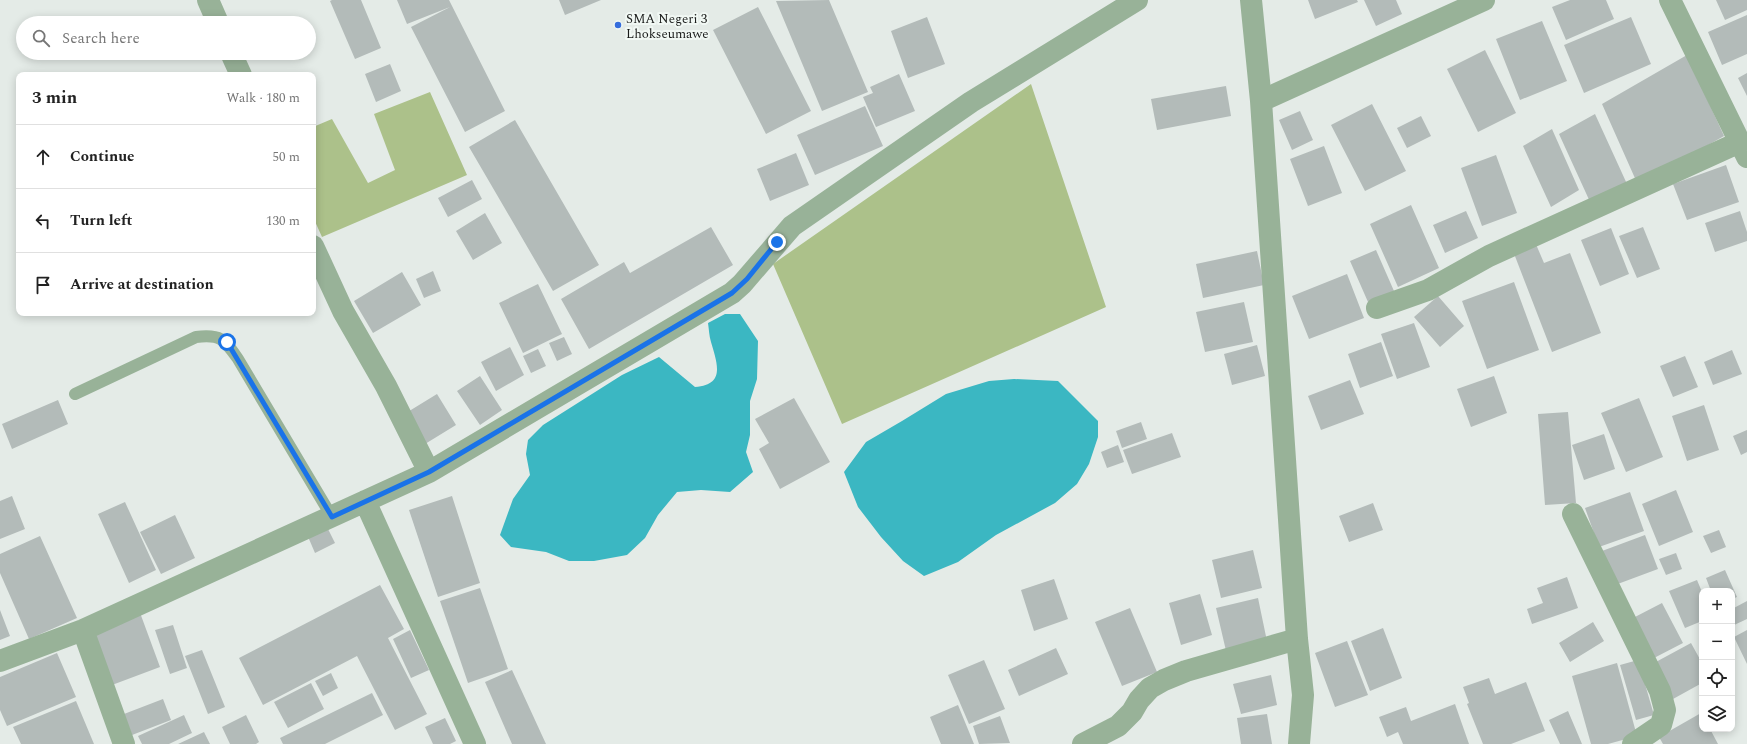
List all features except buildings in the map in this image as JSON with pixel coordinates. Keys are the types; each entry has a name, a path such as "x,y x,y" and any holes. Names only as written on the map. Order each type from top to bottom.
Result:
{"street":[{"path":"208,0 215,16"},
{"path":"0,661 83,630 429,472 732,293 742,284 792,226 971,102 1137,0"},
{"path":"1251,0 1261,101 1297,639 1303,695 1298,744"},
{"path":"1261,101 1484,0"},
{"path":"1377,308 1428,290 1489,256 1743,149 1670,0"},
{"path":"234,60 239,72"},
{"path":"316,252 343,311 386,386 429,472"},
{"path":"365,501 475,744"},
{"path":"1573,514 1660,691 1665,710 1661,725 1633,744"},
{"path":"83,630 124,744"},
{"path":"1082,744 1118,726 1132,712 1139,700 1150,688 1164,680 1186,671 1297,639"}],"lane":[{"path":"74,394 196,337 211,335 227,342 332,517"}],"green space":[{"path":"1031,84 1106,307 842,424 773,264"},
{"path":"430,92 467,175 322,237 316,224 316,126 332,119 368,183 395,170 374,114"}],"water":[{"path":"725,314 740,314 758,341 757,379 750,401 750,435 746,452 753,472 730,492 701,490 677,492 658,515 645,538 627,555 594,561 569,561 546,552 511,547 500,535 513,499 530,475 526,454 528,440 543,425 622,375 659,357 695,387 711,382 717,372 717,365 708,323"},
{"path":"1014,379 1058,381 1098,421 1098,437 1089,464 1077,484 1055,503 996,535 958,562 924,576 903,561 881,537 858,507 844,472 866,442 946,394 989,381"}],"place":[{"name":"SMA Negeri 3 Lhokseumawe","path":"618,25"}],"route":[{"path":"227,342 332,517 429,472 732,293 747,279 777,242"}]}
